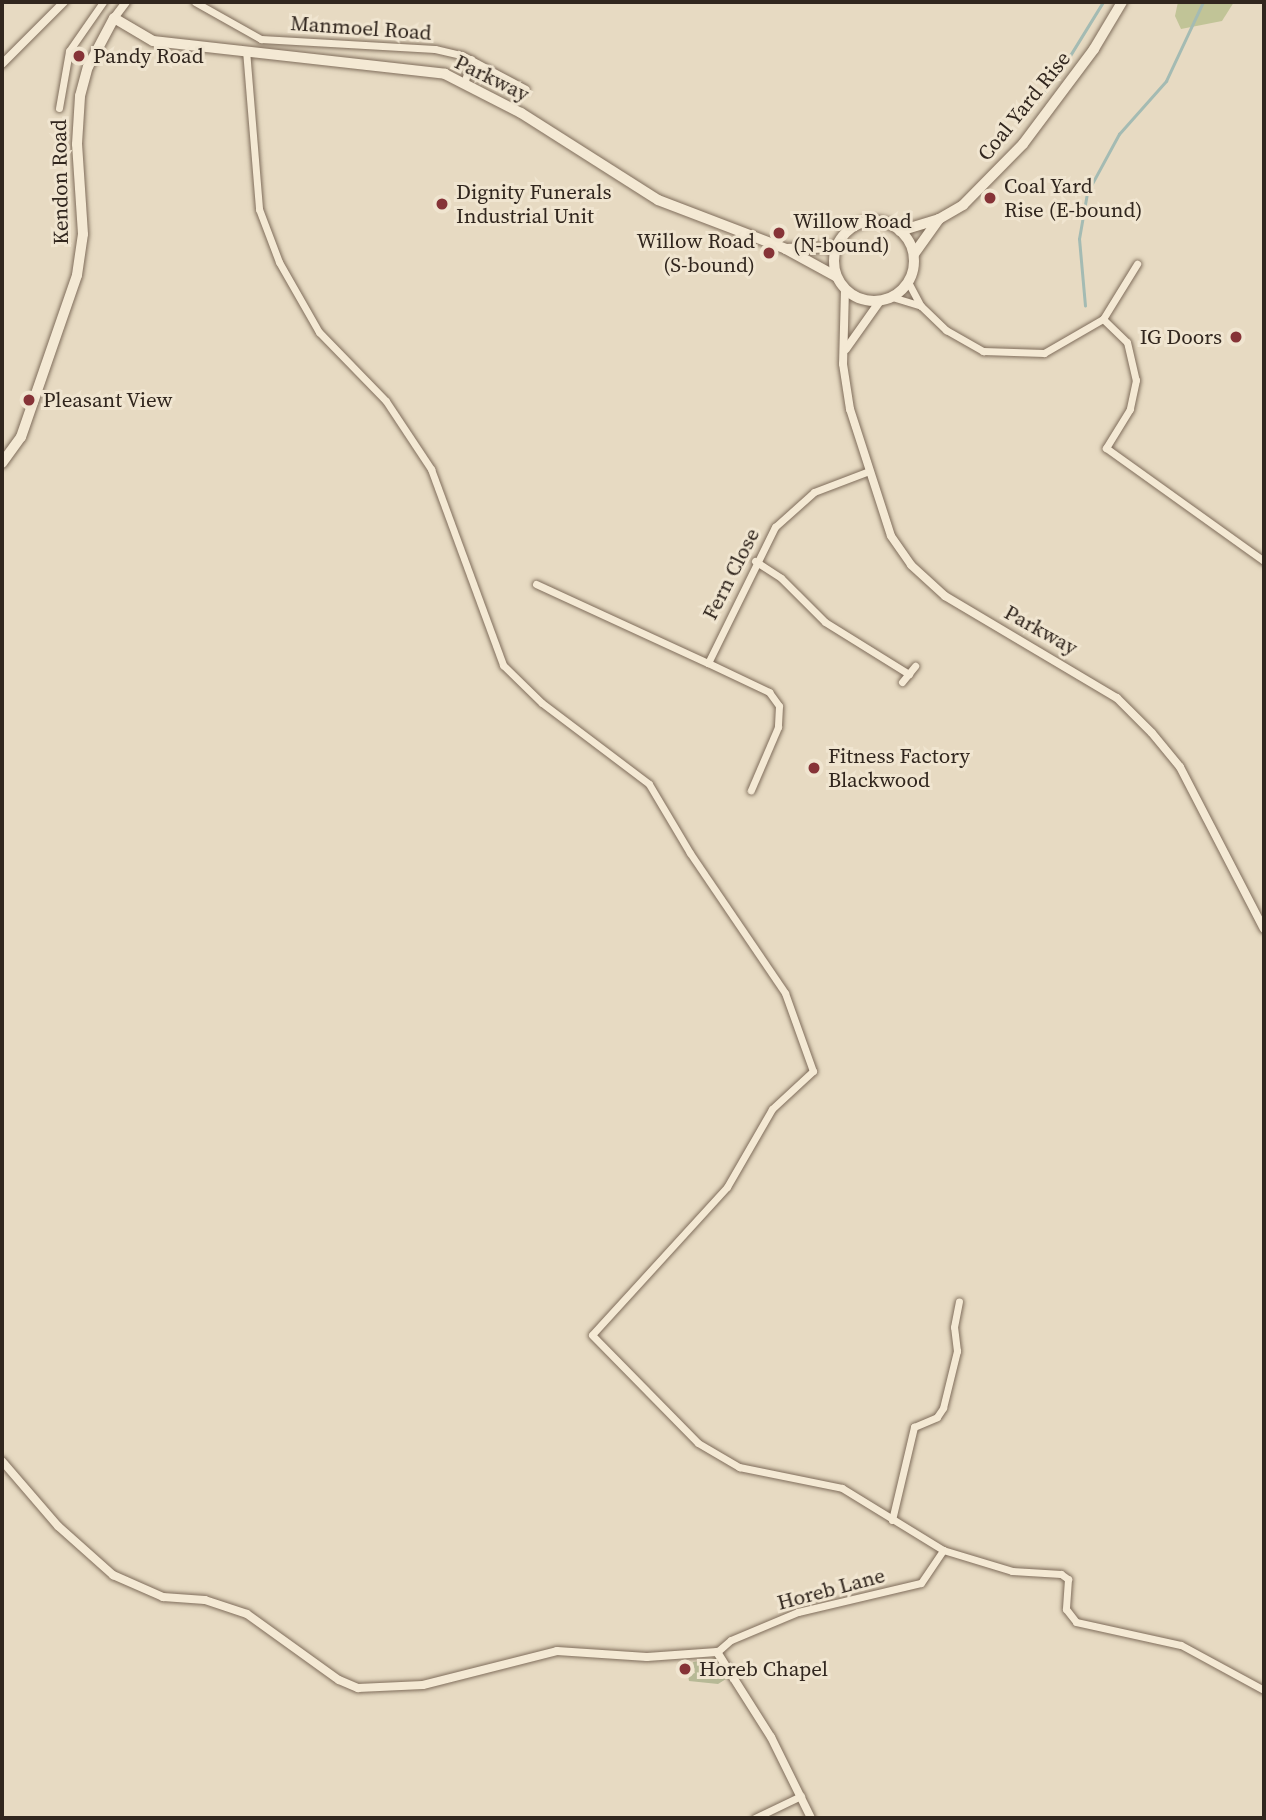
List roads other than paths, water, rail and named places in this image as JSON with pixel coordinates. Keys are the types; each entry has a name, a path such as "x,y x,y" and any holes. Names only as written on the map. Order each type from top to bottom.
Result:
{"main road":[{"name":"Coal Yard Rise","path":"900,231 940,219 963,205 1023,144 1094,49 1122,2"},
{"name":"Parkway","path":"114,18 153,41 445,74 521,113 658,200 786,249 837,277"},
{"name":"Kendon Road","path":"2,463 21,437 77,275 83,234 76,144 80,96 88,67 114,18"},
{"name":"Coal Yard Rise","path":"914,254 940,219"},
{"path":"786,249 836,247 861,223 880,222 900,231 914,254 908,282 892,298 867,301 845,289 837,277 836,247"}],"street":[{"path":"2,64 64,2"},
{"path":"59,108 69,51 103,2"},
{"path":"114,18 125,2"},
{"name":"Manmoel Road","path":"195,2 261,39 435,50 471,59 526,89"},
{"path":"247,50 260,209 279,262 319,332 386,401 431,470 503,665 542,703 649,784 690,853 785,993 813,1071 772,1109 727,1187 592,1335 698,1443 739,1466 842,1488 943,1550 1012,1571 1061,1574 1068,1579 1066,1609 1076,1622 1181,1645 1264,1690"},
{"path":"464,84 471,59"},
{"path":"908,282 921,306 946,330 983,351 1044,353 1103,319 1137,264"},
{"name":"Parkway","path":"845,289 846,349 843,364 850,409 891,536 911,565 967,611 1118,698 1152,733 1180,767 1264,929"},
{"path":"892,298 921,306"},
{"path":"846,349 880,301"},
{"path":"1103,319 1126,342 1136,380 1130,409 1107,448 1264,561"},
{"name":"Fern Close","path":"708,663 755,561 775,527 802,501 869,471"},
{"path":"755,561 781,578 825,622 909,674"},
{"path":"536,584 769,692 779,706 780,720 751,790"},
{"path":"902,682 915,666"},
{"path":"892,1520 914,1427 937,1417 943,1408 957,1351 954,1327 959,1301"},
{"path":"2,1461 58,1527 113,1575 163,1597 205,1600 247,1615 339,1681 358,1688 423,1685 557,1651 647,1657 717,1652 771,1737 811,1818"},
{"name":"Horeb Lane","path":"717,1652 731,1640 798,1612 921,1583 943,1550"},
{"path":"755,1818 800,1796"}],"waterway":[{"path":"1004,116 1016,119 1029,109 1055,80 1103,2"},
{"path":"1085,306 1079,239 1087,193 1119,134 1166,81 1203,2"}],"place":[{"name":"Pandy Road","path":"79,56"},
{"name":"Coal Yard Rise (E-bound)","path":"990,198"},
{"name":"Dignity Funerals Industrial Unit","path":"442,204"},
{"name":"Willow Road (N-bound)","path":"779,233"},
{"name":"Willow Road (S-bound)","path":"769,253"},
{"name":"IG Doors","path":"1236,337"},
{"name":"Pleasant View","path":"29,400"},
{"name":"Fitness Factory Blackwood","path":"814,768"},
{"name":"Horeb Chapel","path":"685,1669"}]}
